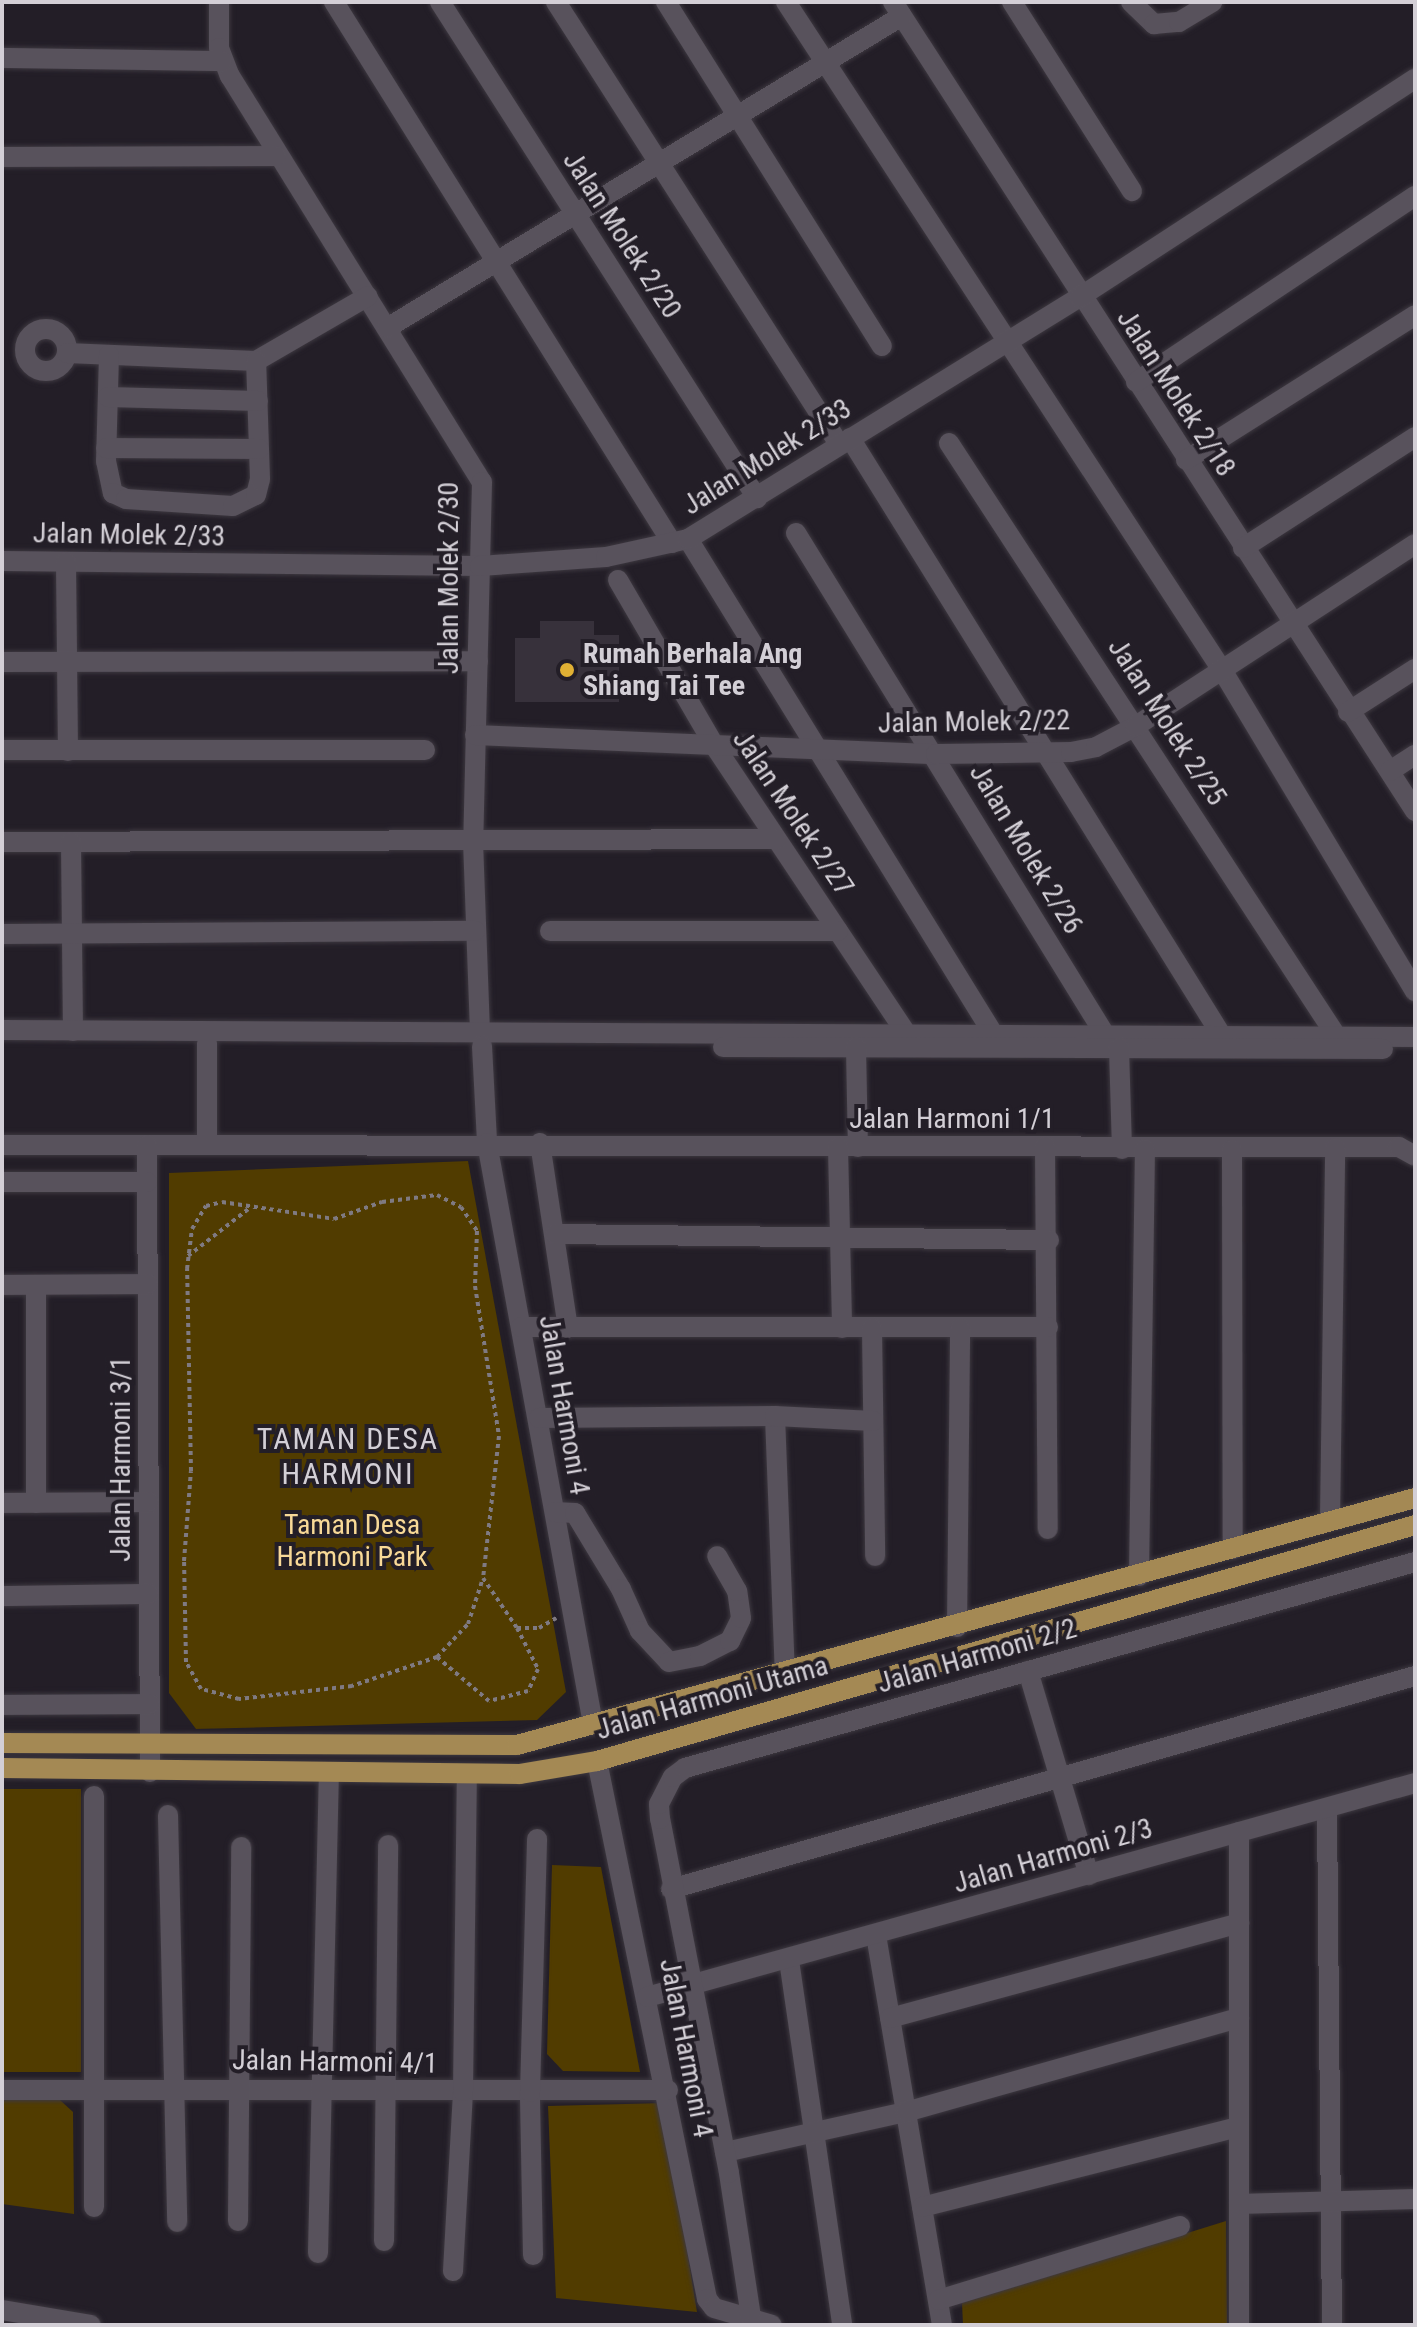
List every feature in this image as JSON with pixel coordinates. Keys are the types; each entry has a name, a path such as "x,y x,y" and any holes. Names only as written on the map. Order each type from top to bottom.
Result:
{"main road":[{"name":"Jalan Harmoni Utama","path":"2,1743 517,1745 785,1675 1415,1498"},
{"name":"Jalan Harmoni Utama","path":"2,1768 520,1774 597,1761 1415,1525"}],"street":[{"name":"Jalan Molek 2/30","path":"219,2 222,61 276,156 478,470 480,566 473,841 481,1041"},
{"path":"334,2 494,263 818,749 992,1032"},
{"name":"Jalan Molek 2/20","path":"440,2 757,498"},
{"path":"556,2 844,441 1220,1033"},
{"path":"666,2 882,346"},
{"path":"786,2 1222,670 1415,991"},
{"path":"1012,2 1132,191"},
{"path":"1131,2 1154,24 1179,22 1212,2"},
{"path":"387,328 824,62 897,9"},
{"name":"Jalan Molek 2/18","path":"897,9 1348,712 1415,811"},
{"path":"2,58 222,61"},
{"name":"Jalan Molek 2/33","path":"2,561 480,566 606,557 680,541 757,498 844,441 1080,297 1415,79"},
{"path":"2,157 276,156"},
{"path":"1136,382 1415,196"},
{"path":"67,353 256,361 368,296"},
{"path":"1186,460 1415,315"},
{"path":"109,355 106,448 113,493 126,499 233,506 256,495 259,449 256,361"},
{"path":"108,397 258,401"},
{"path":"1243,548 1415,437"},
{"name":"Jalan Molek 2/25","path":"949,443 1335,1034"},
{"path":"106,448 259,449"},
{"name":"Jalan Molek 2/26","path":"796,533 936,754 1104,1033"},
{"name":"Jalan Molek 2/22","path":"475,735 936,754 1043,753 1096,747 1136,726 1415,544"},
{"path":"66,562 68,751"},
{"name":"Jalan Molek 2/27","path":"618,580 714,745 905,1031"},
{"path":"2,662 478,661"},
{"path":"1348,712 1415,669"},
{"path":"2,750 425,750"},
{"path":"1390,771 1415,755"},
{"path":"2,842 776,839"},
{"path":"71,842 73,1031"},
{"path":"2,934 475,931"},
{"path":"550,931 838,931"},
{"path":"2,1030 856,1047 1415,1049"},
{"path":"2,1042 481,1041 905,1031 1415,1037"},
{"name":"Jalan Harmoni 4","path":"481,1041 487,1143 593,1724"},
{"path":"207,1043 207,1144"},
{"path":"842,1328 841,1240 856,1047"},
{"path":"1119,1048 1122,1149"},
{"path":"540,1143 568,1328"},
{"name":"Jalan Harmoni 1/1","path":"2,1145 540,1143 1232,1150 1399,1147 1415,1156"},
{"name":"Jalan Harmoni 3/1","path":"147,1145 150,1772"},
{"path":"1045,1146 1049,1240 1048,1529"},
{"path":"1330,1520 1335,1148"},
{"path":"1139,1576 1145,1149"},
{"path":"1232,1150 1233,1549"},
{"path":"2,1182 147,1182"},
{"path":"555,1234 841,1240 1049,1240"},
{"path":"2,1285 148,1284"},
{"path":"36,1285 36,1503"},
{"path":"521,1327 1048,1327"},
{"path":"872,1328 875,1556"},
{"path":"957,1627 960,1329"},
{"path":"539,1418 775,1416 873,1421"},
{"path":"775,1416 785,1675"},
{"path":"2,1503 149,1502"},
{"path":"555,1512 575,1513 615,1576 640,1631 669,1662 700,1656 730,1641 741,1618 737,1591 717,1556"},
{"name":"Jalan Harmoni 2/2","path":"751,2317 696,1980 671,1889 659,1804 664,1789 685,1768 1415,1562"},
{"path":"2,1596 149,1594"},
{"path":"1028,1671 1089,1875"},
{"path":"671,1889 1415,1676"},
{"path":"2,1705 150,1704"},
{"name":"Jalan Harmoni 4","path":"597,1761 668,2090 707,2299 714,2308 751,2317"},
{"path":"318,2253 318,2090 329,1774"},
{"path":"453,2271 463,2091 467,1774"},
{"name":"Jalan Harmoni 2/3","path":"646,1991 789,1960 1415,1783"},
{"path":"94,1796 94,2207"},
{"path":"1327,1808 1332,2325"},
{"path":"168,1815 177,2222"},
{"path":"1239,1832 1239,2325"},
{"path":"533,2255 530,2092 537,1839"},
{"path":"384,2241 381,2090 388,1845"},
{"path":"238,2221 241,1847"},
{"path":"890,2018 1239,1923"},
{"path":"876,1935 942,2325"},
{"path":"789,1960 817,2132 842,2325"},
{"path":"725,2152 906,2112 1239,2018"},
{"name":"Jalan Harmoni 4/1","path":"2,2090 668,2090"},
{"path":"922,2207 1239,2127"},
{"path":"1239,2204 1415,2199"},
{"path":"938,2300 1180,2226"},
{"path":"2,2310 47,2321 91,2325"},
{"path":"751,2317 772,2325"}],"path":[{"path":"437,1195 461,1207 477,1231 475,1286 499,1436 483,1578 468,1624 437,1657 352,1686 239,1699 201,1689 186,1662 184,1561 191,1471 188,1256 192,1229 206,1206 222,1202 251,1207 334,1219 382,1202 437,1195"},
{"path":"188,1256 251,1207"},
{"path":"437,1657 489,1701 528,1691 538,1669 517,1628 483,1578"},
{"path":"517,1628 539,1628 572,1609"}],"green space":[{"name":"Taman Desa Harmoni Park","path":"468,1161 566,1692 537,1720 196,1729 169,1693 169,1173"},
{"path":"2,1789 81,1789 81,2072 2,2072"},
{"path":"552,1865 601,1867 640,2072 563,2071 547,2054"},
{"path":"2,2100 60,2100 73,2112 74,2214 2,2204"},
{"path":"663,2103 697,2312 556,2298 548,2106"},
{"path":"1226,2221 1227,2325 963,2325 962,2303"}],"building":[{"name":"Rumah Berhala Ang Shiang Tai Tee","path":"540,621 594,621 594,635 619,635 619,702 515,702 515,638 540,638"}],"place":[{"name":"Rumah Berhala Ang Shiang Tai Tee","path":"567,670"}],"district":[{"name":"TAMAN DESA HARMONI","path":"348,1456"}]}
